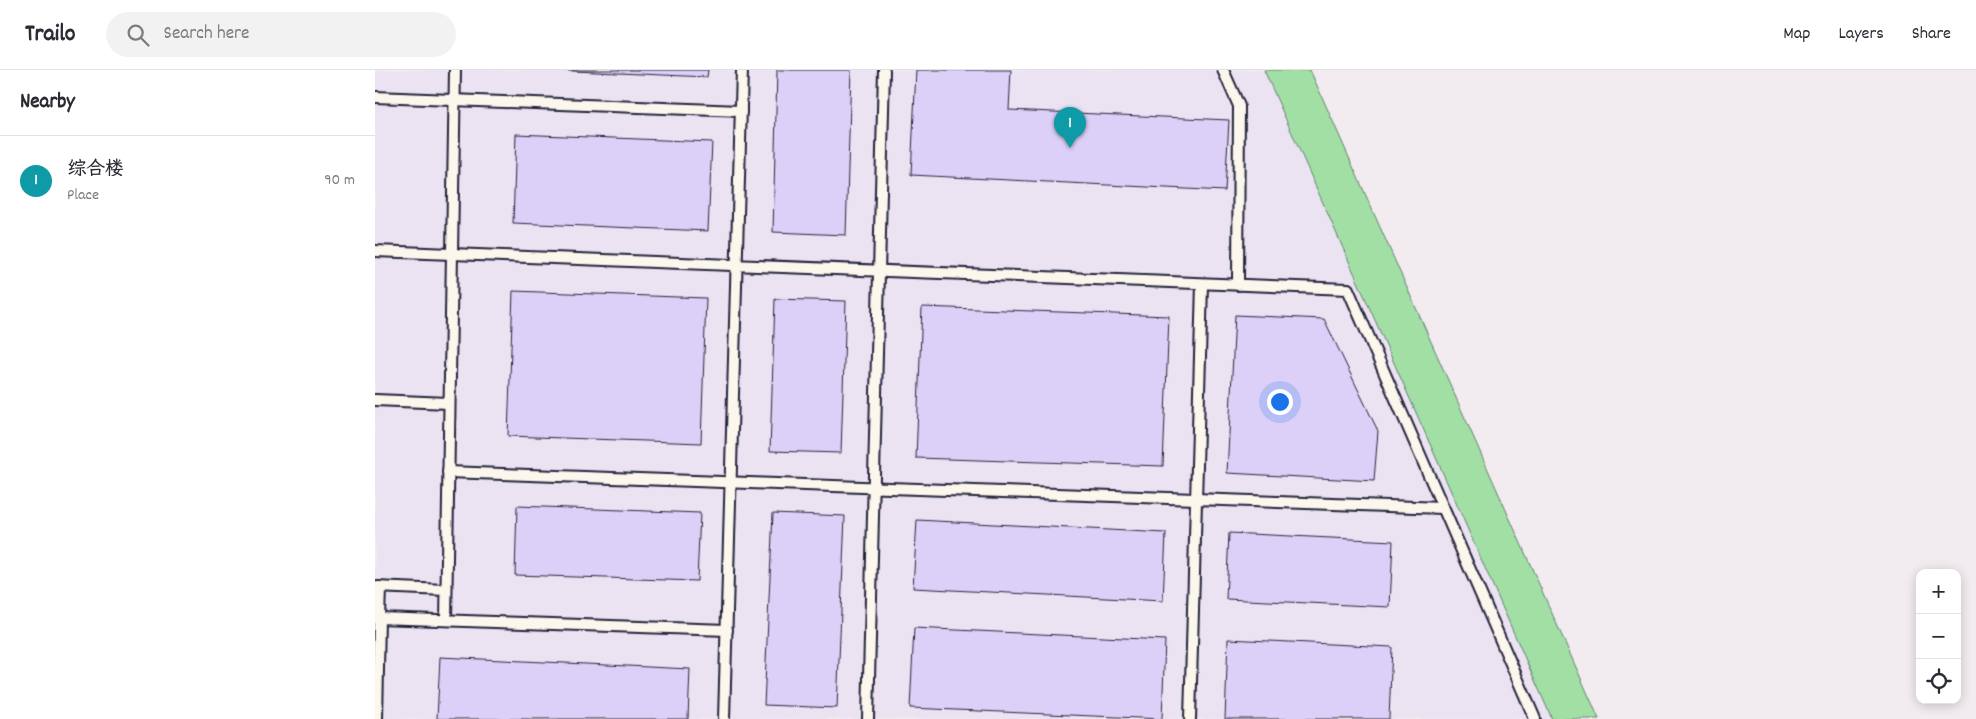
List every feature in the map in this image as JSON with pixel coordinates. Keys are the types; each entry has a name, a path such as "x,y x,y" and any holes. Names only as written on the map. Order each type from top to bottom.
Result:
{"lane":[{"path":"446,620 455,70"},
{"path":"724,719 742,70"},
{"path":"868,719 883,70"},
{"path":"1223,70 1239,106 1238,285"},
{"path":"375,97 741,111"},
{"path":"375,251 1348,290 1535,719"},
{"path":"1190,719 1202,284"},
{"path":"375,400 449,403"},
{"path":"448,472 1443,508"},
{"path":"377,719 379,618 377,587 446,590"},
{"path":"379,618 727,630"}],"shaded area":[{"path":"375,70 1264,70 1552,719 375,719"}],"green space":[{"path":"1264,70 1310,70 1599,719 1552,719"}],"building":[{"path":"551,70 708,70 707,77"},
{"path":"777,70 851,70 846,235 773,232"},
{"path":"916,70 1011,70 1009,110 1229,120 1225,191 911,175"},
{"path":"516,134 712,142 708,231 513,223"},
{"path":"513,291 706,298 701,443 508,436"},
{"path":"775,299 846,301 841,453 770,451"},
{"path":"922,307 1169,316 1163,466 916,458"},
{"path":"1235,315 1324,319 1378,431 1374,481 1227,473"},
{"path":"517,506 700,513 697,581 515,575"},
{"path":"773,513 845,516 837,708 764,705"},
{"path":"917,520 1166,533 1163,601 913,588"},
{"path":"1229,533 1393,541 1390,607 1226,599"},
{"path":"914,628 1165,640 1162,719 910,708"},
{"path":"1228,639 1392,647 1389,719 1225,719"},
{"path":"440,657 690,669 688,719 437,719"}],"place":[{"name":"综合楼","path":"1070,148"}]}
